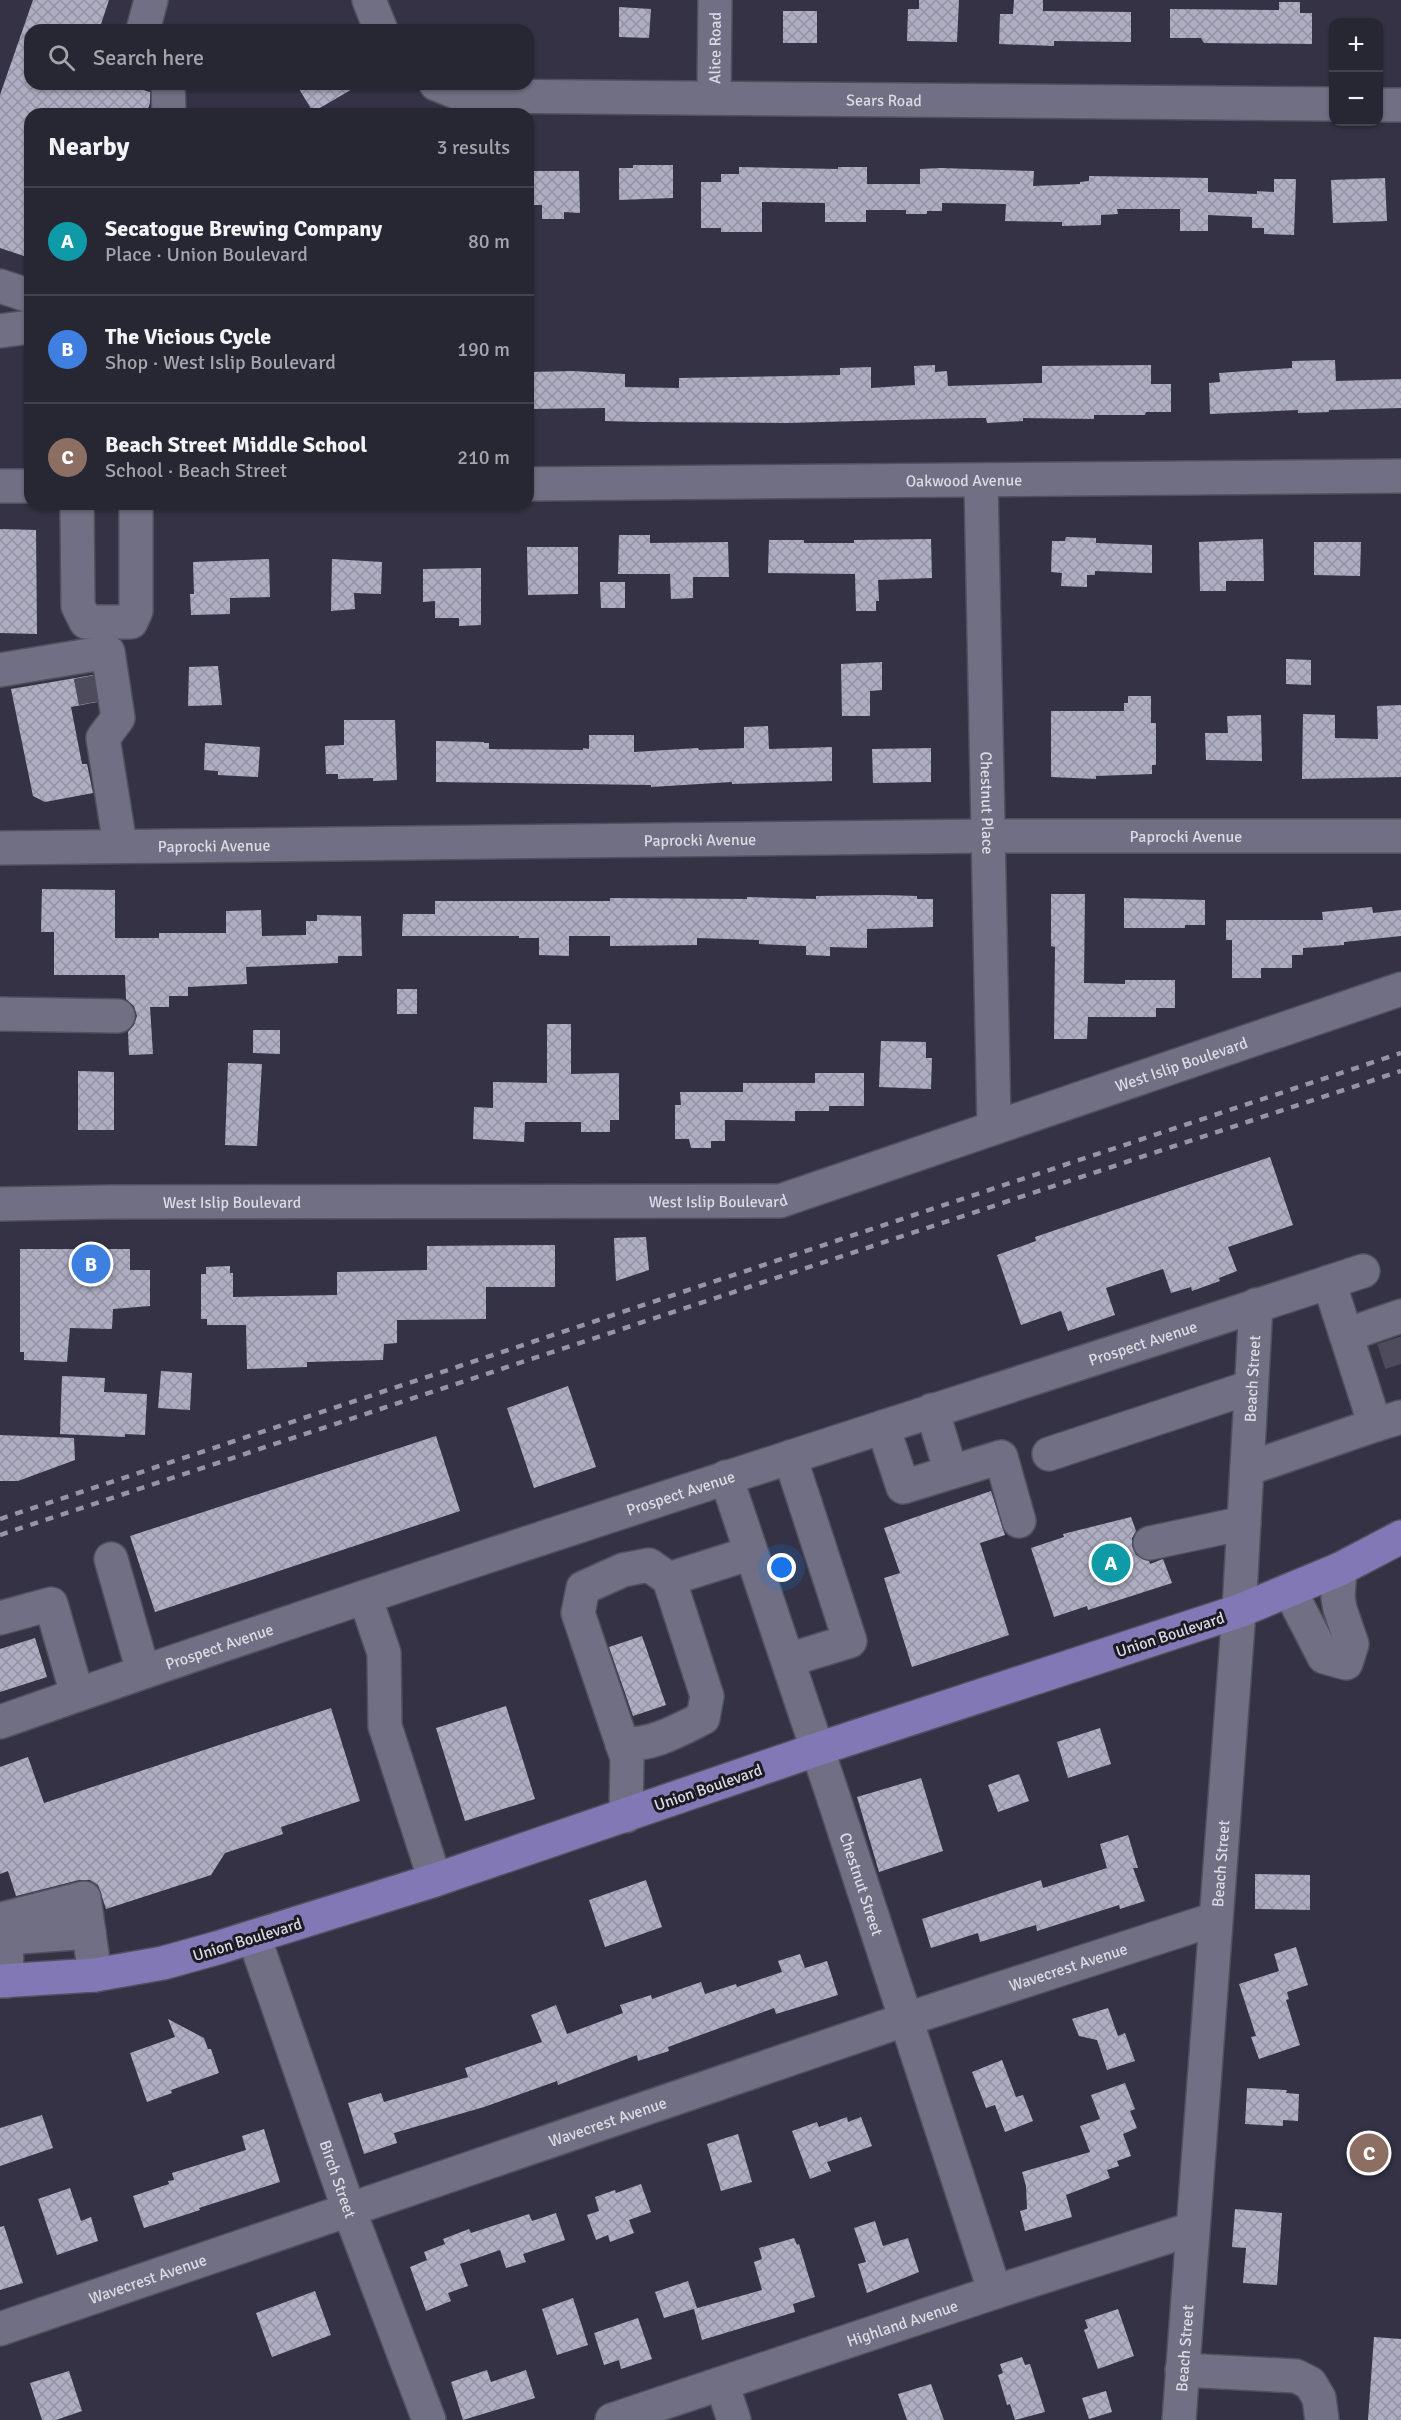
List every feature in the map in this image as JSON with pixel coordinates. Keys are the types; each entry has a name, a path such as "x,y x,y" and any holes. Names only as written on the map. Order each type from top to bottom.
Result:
{"main road":[{"name":"Union Boulevard","path":"4,1981 95,1975 172,1961 435,1880 818,1749 1239,1611 1340,1569 1401,1537"}],"street":[{"path":"145,24 151,0"},
{"path":"369,0 379,24"},
{"name":"Alice Road","path":"714,98 715,0"},
{"path":"168,90 169,108"},
{"name":"Sears Road","path":"451,90 461,94 480,96 1329,104"},
{"path":"1383,105 1401,105"},
{"path":"0,286 24,294"},
{"path":"0,331 24,328"},
{"name":"Oakwood Avenue","path":"534,484 1401,476"},
{"name":"Chestnut Place","path":"981,481 993,1127"},
{"path":"0,486 24,486"},
{"path":"77,510 78,606 86,622 131,622 136,611 136,510"},
{"path":"103,738 118,718 108,652 90,678 103,738 120,844"},
{"path":"0,670 90,678"},
{"name":"Paprocki Avenue","path":"0,848 120,844 988,836 1401,836"},
{"name":"West Islip Boulevard","path":"0,1204 780,1201 1401,989"},
{"path":"0,1014 118,1016"},
{"name":"Prospect Avenue","path":"0,1722 142,1671 790,1456 1364,1271"},
{"path":"1247,1469 1388,1421 1346,1335 1329,1282"},
{"name":"Beach Street","path":"1179,2420 1239,1611 1256,1305"},
{"path":"1346,1335 1394,1325"},
{"path":"1049,1454 1251,1387"},
{"path":"932,1410 951,1472"},
{"path":"884,1426 903,1487 1001,1457 1019,1521"},
{"path":"788,1660 850,1641 790,1456"},
{"name":"Chestnut Street","path":"726,1478 907,2019 994,2292"},
{"path":"1150,1543 1244,1523"},
{"path":"669,1579 751,1553"},
{"path":"111,1559 142,1671"},
{"path":"622,1744 639,1745 677,1732 703,1718 707,1696 669,1579 649,1565 623,1570 583,1588 579,1612 622,1744 627,1758 626,1815"},
{"path":"1290,1591 1324,1657 1346,1663 1352,1644 1338,1597 1340,1569"},
{"path":"365,1597 384,1653 385,1726 435,1880"},
{"path":"0,1618 51,1604 77,1694"},
{"path":"4,1981 4,1920 84,1898 95,1975"},
{"name":"Wavecrest Avenue","path":"0,2329 907,2019 1215,1919"},
{"name":"Birch Street","path":"254,1937 349,2210 429,2420"},
{"name":"Highland Avenue","path":"612,2420 994,2292 1192,2229"},
{"path":"1182,2370 1296,2376 1310,2383 1319,2397 1322,2420"},
{"path":"722,2384 734,2420"}],"building":[{"path":"33,0 109,0 101,24 25,24"},
{"path":"919,0 959,0 957,42 907,41 908,9 919,9"},
{"path":"1014,0 1043,0 1043,11 1131,12 1131,42 1054,41 1054,46 999,44 1000,14 1013,14"},
{"path":"1279,2 1300,2 1300,13 1312,13 1312,44 1204,43 1201,38 1170,38 1170,9 1279,10"},
{"path":"619,7 651,9 649,38 619,37"},
{"path":"783,11 817,11 817,43 783,43"},
{"path":"24,26 24,90 144,90 150,92 148,108 24,108 24,256 0,248 0,95"},
{"path":"300,90 351,90 320,108 311,108"},
{"path":"633,165 673,165 673,198 619,200 619,168 633,168"},
{"path":"739,167 838,169 838,167 867,167 867,184 920,184 920,169 941,168 1034,171 1033,186 1080,184 1080,182 1089,181 1089,176 1208,178 1208,192 1257,194 1257,191 1274,192 1274,179 1296,179 1294,235 1264,234 1264,228 1252,228 1252,217 1208,215 1208,231 1180,231 1180,209 1117,209 1118,214 1101,215 1101,225 1062,226 1062,222 1005,221 1006,204 942,203 942,211 927,211 927,214 906,214 906,210 866,210 866,222 825,222 825,203 762,202 762,232 721,232 721,228 701,228 701,182 721,182 721,174 739,174"},
{"path":"534,171 579,171 580,213 564,212 564,219 542,219 542,205 534,205"},
{"path":"1385,178 1387,221 1333,223 1331,180"},
{"path":"1335,360 1336,381 1401,379 1401,408 1210,414 1209,383 1220,382 1219,373 1292,368 1292,361"},
{"path":"935,365 935,372 947,371 948,386 1042,383 1042,366 1151,365 1151,384 1171,384 1171,412 1146,412 1145,415 1094,415 1094,419 1023,418 1023,421 987,423 986,418 971,418 786,423 605,421 605,408 534,409 534,372 573,371 625,374 625,387 679,388 679,378 840,375 840,368 871,367 871,388 915,385 914,366"},
{"path":"0,529 36,530 37,634 0,633"},
{"path":"619,535 650,535 650,543 728,542 729,577 693,577 693,598 671,599 670,574 618,574"},
{"path":"1066,537 1096,538 1096,543 1152,545 1152,573 1095,571 1095,575 1087,575 1087,587 1061,586 1062,573 1051,572 1052,541 1065,541"},
{"path":"931,539 932,578 878,580 879,601 876,601 876,611 856,611 855,574 768,573 769,540 854,543 854,540"},
{"path":"1263,539 1264,581 1226,581 1226,591 1200,591 1199,542"},
{"path":"1314,542 1361,542 1360,576 1314,575"},
{"path":"527,547 578,547 578,594 528,595"},
{"path":"269,559 270,597 230,598 230,614 191,615 190,594 194,594 193,562"},
{"path":"332,559 382,562 381,594 354,593 355,609 331,611"},
{"path":"481,568 481,625 459,626 459,618 435,618 435,601 423,602 423,569"},
{"path":"600,582 625,582 625,608 601,608"},
{"path":"1286,659 1311,660 1311,685 1286,684"},
{"path":"882,662 882,690 870,691 870,716 842,716 841,664"},
{"path":"218,666 222,705 188,706 189,667"},
{"path":"93,675 97,702 71,707 82,764 87,764 93,793 45,802 33,796 11,689"},
{"path":"1128,696 1151,696 1151,723 1156,723 1156,765 1152,765 1152,774 1096,776 1096,779 1051,777 1051,711 1124,711 1124,703 1128,703"},
{"path":"1401,705 1401,777 1302,779 1303,714 1335,715 1335,738 1378,739 1377,706"},
{"path":"1261,715 1262,761 1206,760 1205,733 1228,733 1227,716"},
{"path":"344,720 395,720 397,780 338,779 338,774 326,774 325,746 344,745"},
{"path":"768,726 769,749 832,747 832,781 732,784 732,782 651,787 651,785 436,782 436,741 484,742 489,743 489,749 583,750 583,748 589,749 589,735 634,735 634,752 744,748 744,727"},
{"path":"205,743 260,747 258,777 218,775 218,771 204,770"},
{"path":"931,748 931,782 873,783 872,749"},
{"path":"42,889 115,890 115,938 159,938 159,933 226,933 226,911 261,910 262,936 306,935 306,921 317,921 317,915 361,916 362,956 338,956 338,963 246,967 247,984 188,987 188,996 169,996 169,1007 150,1007 153,1054 129,1055 128,1032 137,1016 134,1006 126,999 125,975 54,975 54,932 41,932"},
{"path":"1051,894 1085,894 1084,983 1125,984 1125,980 1175,980 1175,1008 1156,1008 1156,1017 1088,1017 1087,1039 1054,1039 1055,947 1051,946"},
{"path":"883,895 933,899 933,927 867,929 867,948 830,947 830,956 806,955 806,946 759,944 759,940 697,938 697,945 610,946 610,936 569,936 569,956 539,955 539,938 402,936 403,914 435,914 435,901 610,901 610,898 747,899 747,897 816,899 816,896"},
{"path":"1124,898 1205,900 1205,925 1185,925 1185,928 1124,928"},
{"path":"1372,907 1373,913 1401,910 1401,936 1344,942 1344,945 1303,948 1303,955 1292,955 1292,968 1261,968 1261,978 1232,978 1232,940 1226,940 1226,920 1323,920 1322,912"},
{"path":"397,989 417,989 417,1014 397,1014"},
{"path":"547,1024 571,1024 571,1074 619,1073 619,1120 610,1120 610,1132 581,1132 581,1122 525,1122 524,1142 473,1139 474,1107 493,1108 493,1082 547,1083"},
{"path":"253,1030 280,1030 280,1054 253,1053"},
{"path":"881,1041 926,1042 926,1058 932,1058 931,1089 879,1087"},
{"path":"228,1063 262,1064 257,1146 225,1145"},
{"path":"78,1071 114,1072 114,1130 78,1130"},
{"path":"815,1073 864,1073 864,1106 829,1106 829,1111 795,1111 795,1121 725,1120 725,1141 711,1141 711,1148 691,1148 689,1139 675,1139 675,1105 681,1105 680,1092 743,1092 743,1083 815,1083"},
{"path":"1270,1157 1293,1225 1228,1247 1237,1271 1219,1278 1220,1281 1192,1291 1191,1287 1171,1293 1163,1269 1106,1288 1115,1315 1068,1331 1061,1311 1021,1325 997,1255 1036,1241 1035,1237"},
{"path":"646,1237 649,1270 616,1281 614,1238"},
{"path":"555,1245 555,1287 486,1287 486,1319 397,1320 397,1343 384,1344 383,1360 307,1362 307,1367 247,1369 246,1325 207,1325 207,1319 201,1319 201,1274 206,1274 206,1267 230,1266 230,1273 233,1273 233,1297 337,1295 337,1272 427,1270 427,1246"},
{"path":"20,1249 130,1249 130,1270 150,1270 150,1306 113,1309 112,1329 70,1328 67,1362 24,1360 24,1352 20,1352"},
{"path":"161,1371 192,1373 190,1410 158,1408"},
{"path":"62,1376 105,1378 104,1392 147,1394 145,1435 125,1434 125,1437 60,1434"},
{"path":"568,1386 596,1467 534,1488 507,1408"},
{"path":"0,1435 74,1438 75,1460 18,1481 0,1481"},
{"path":"436,1436 460,1511 155,1612 130,1536"},
{"path":"991,1491 1005,1535 980,1543 1009,1635 912,1667 884,1578 900,1573 884,1528"},
{"path":"1131,1517 1136,1531 1132,1538 1132,1546 1136,1555 1149,1561 1150,1564 1163,1559 1172,1583 1088,1610 1087,1606 1054,1617 1031,1548 1064,1537 1063,1534"},
{"path":"642,1636 666,1705 633,1716 609,1647"},
{"path":"35,1638 47,1677 0,1692 0,1649"},
{"path":"506,1706 535,1799 465,1821 436,1728"},
{"path":"331,1708 360,1801 281,1827 283,1834 225,1853 211,1875 106,1909 98,1885 90,1880 79,1880 16,1896 8,1871 0,1874 0,1767 28,1757 44,1803"},
{"path":"1100,1728 1111,1764 1068,1778 1057,1742"},
{"path":"1019,1774 1029,1801 998,1812 988,1785"},
{"path":"921,1778 943,1851 879,1872 857,1797"},
{"path":"1128,1835 1138,1868 1133,1868 1145,1901 1120,1909 1119,1905 1037,1931 1036,1925 980,1942 978,1933 931,1948 922,1919 1041,1880 1043,1888 1107,1868 1100,1844"},
{"path":"1255,1874 1310,1875 1310,1910 1255,1909"},
{"path":"646,1880 662,1927 605,1947 589,1900"},
{"path":"1296,1947 1308,1985 1287,1992 1289,1999 1286,2000 1300,2045 1259,2059 1251,2037 1256,2036 1239,1984 1279,1971 1274,1954"},
{"path":"800,1954 805,1968 827,1961 838,1995 776,2014 774,2008 668,2047 669,2051 638,2061 637,2055 558,2085 557,2081 484,2107 394,2133 397,2143 364,2154 348,2103 381,2093 384,2102 468,2077 465,2068 542,2042 531,2015 556,2005 567,2034 623,2013 620,2005 651,1995 652,1999 701,1982 705,1994 736,1984 737,1987 782,1972 778,1961"},
{"path":"1108,2008 1118,2036 1125,2033 1135,2061 1107,2070 1097,2040 1079,2036 1072,2019"},
{"path":"168,2019 204,2038 208,2049 211,2049 219,2073 171,2090 172,2093 147,2102 130,2053 175,2037"},
{"path":"1002,2060 1016,2097 1023,2095 1033,2121 1005,2132 995,2105 986,2108 972,2072"},
{"path":"1125,2083 1135,2109 1130,2111 1137,2128 1123,2134 1131,2156 1117,2161 1119,2166 1107,2170 1110,2178 1066,2195 1072,2217 1025,2231 1020,2211 1027,2209 1026,2186 1022,2172 1090,2152 1080,2126 1100,2119 1091,2095"},
{"path":"1247,2088 1287,2090 1286,2093 1299,2094 1298,2121 1283,2120 1283,2126 1245,2124"},
{"path":"42,2115 53,2148 0,2166 0,2128"},
{"path":"847,2117 848,2122 861,2117 872,2146 827,2162 831,2171 810,2179 792,2131 817,2122 819,2127"},
{"path":"264,2129 280,2182 144,2228 133,2196 169,2184 168,2181 174,2180 172,2173 246,2150 242,2136"},
{"path":"738,2134 752,2182 721,2191 707,2144"},
{"path":"641,2184 651,2212 629,2220 634,2233 610,2242 608,2235 596,2240 587,2215 599,2211 595,2197 615,2190 616,2193"},
{"path":"70,2188 81,2221 91,2217 98,2241 57,2255 38,2199"},
{"path":"1235,2209 1282,2213 1277,2285 1243,2283 1246,2248 1232,2247"},
{"path":"556,2213 565,2240 523,2254 526,2262 506,2268 500,2250 460,2264 468,2286 448,2293 451,2301 426,2311 410,2267 427,2260 424,2252 445,2244 443,2239 469,2229 471,2233 529,2214 532,2221"},
{"path":"875,2221 883,2246 908,2238 919,2272 867,2293 858,2264 866,2262 854,2228"},
{"path":"4,2226 23,2283 0,2290 0,2227"},
{"path":"794,2238 797,2245 799,2244 815,2297 793,2304 795,2312 702,2340 694,2309 762,2290 754,2262 762,2259 759,2248"},
{"path":"688,2281 697,2308 664,2318 655,2292"},
{"path":"315,2291 331,2335 272,2357 256,2313"},
{"path":"573,2298 588,2345 557,2355 542,2309"},
{"path":"1118,2309 1134,2356 1098,2369 1084,2330 1088,2328 1085,2320"},
{"path":"638,2318 652,2359 621,2369 619,2360 604,2365 594,2333"},
{"path":"1374,2337 1401,2339 1401,2420 1368,2420"},
{"path":"1022,2357 1025,2365 1030,2364 1045,2412 1015,2420 1010,2404 1007,2405 998,2375 1003,2373 1000,2364"},
{"path":"487,2370 491,2382 526,2370 535,2398 463,2420 451,2382"},
{"path":"69,2371 82,2411 56,2420 42,2420 30,2383"},
{"path":"931,2384 944,2420 907,2420 898,2394"},
{"path":"1106,2391 1112,2412 1089,2419 1082,2398"}],"tunnel":[{"path":"90,676 95,702"},
{"path":"1393,1339 1401,1364"}],"railway":[{"path":"0,1519 1401,1053"},
{"path":"0,1535 1401,1071"}],"place":[{"name":"The Vicious Cycle","path":"91,1264"},
{"name":"Secatogue Brewing Company","path":"1111,1563"},
{"name":"Beach Street Middle School","path":"1369,2153"}]}
